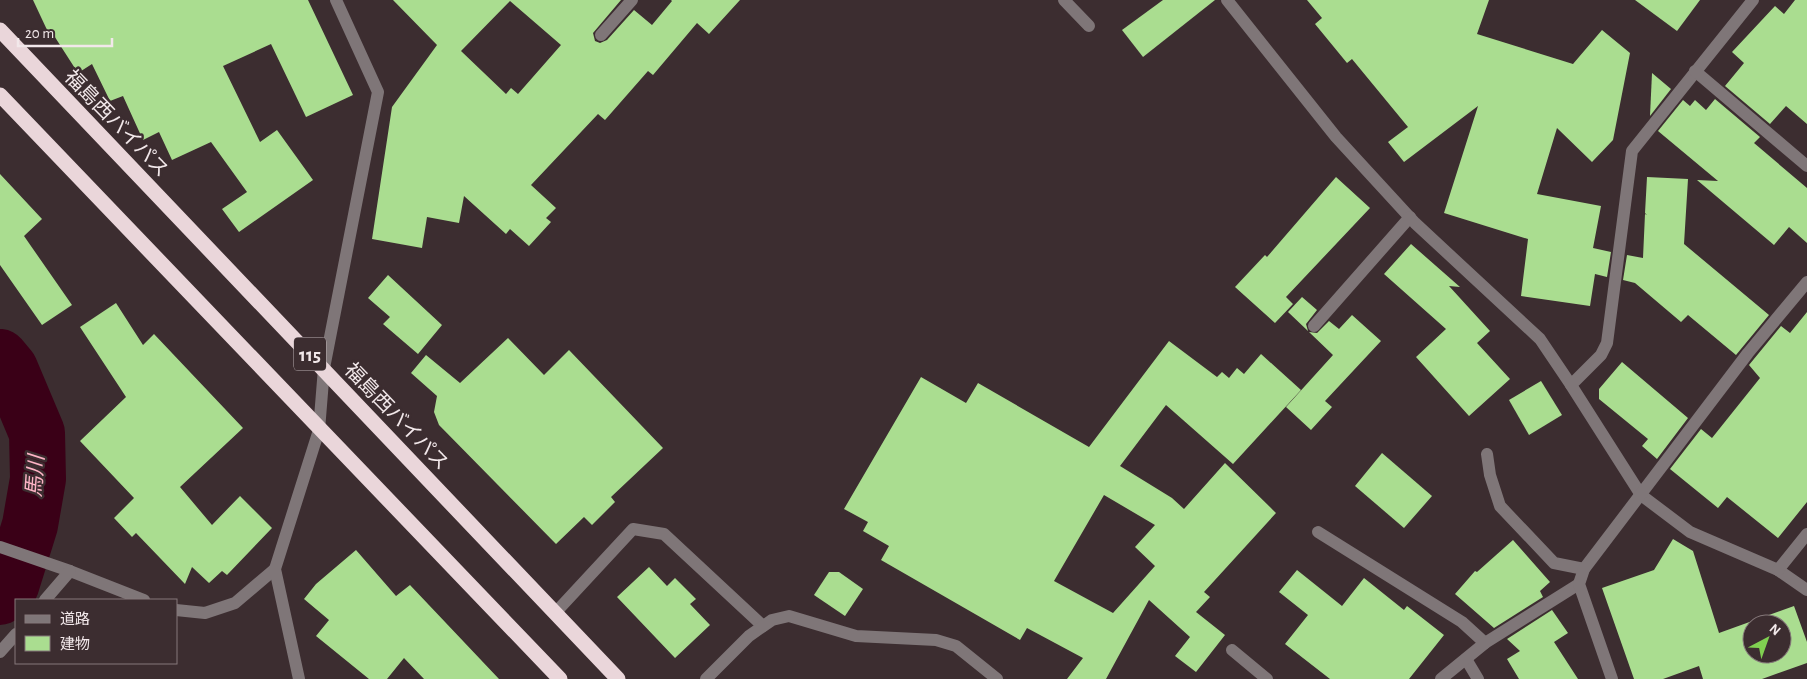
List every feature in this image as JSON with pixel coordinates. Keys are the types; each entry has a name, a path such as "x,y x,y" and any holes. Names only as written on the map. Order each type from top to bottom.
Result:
{"highway":[{"name":"福島西バイパス","path":"0,30 324,368 618,679"},
{"name":"115","path":"0,95 319,430 560,679"}],"street":[{"path":"299,679 275,569 319,430 324,368 378,92 336,0"},
{"path":"601,35 632,0"},
{"path":"1064,0 1089,26"},
{"path":"1227,0 1336,137 1410,217 1540,339 1572,385 1641,495 1690,532 1778,570 1807,590"},
{"path":"1572,385 1601,355 1607,343 1632,151 1753,0"},
{"path":"1695,71 1807,166"},
{"path":"1314,326 1410,217"},
{"path":"1612,679 1579,584 1584,569 1748,353 1807,282"},
{"path":"1487,454 1490,475 1500,506 1554,563 1584,569"},
{"path":"556,612 633,528 664,534 763,626"},
{"path":"1318,532 1462,622 1485,644"},
{"path":"1778,570 1807,534"},
{"path":"0,546 70,570 142,599"},
{"path":"178,610 205,613 235,603 275,569"},
{"path":"46,599 70,570"},
{"path":"1441,679 1485,644 1579,584"},
{"path":"706,679 749,636 772,620 789,616 856,636 936,640 956,646 997,679"},
{"path":"0,652 15,635"},
{"path":"1232,650 1267,679"},
{"path":"1466,659 1478,679"}],"building":[{"path":"33,0 308,0 353,95 306,117 271,44 223,66 260,142 277,130 313,180 239,232 222,209 247,192 211,142 172,160 159,132 143,140 123,96 110,101 92,64 78,73 51,31 48,32"},
{"path":"393,0 621,0 593,33 595,41 600,43 607,40 634,10 652,25 671,0 740,0 709,34 697,23 653,75 648,71 605,120 598,114 531,185 556,208 546,218 551,222 529,246 510,229 506,234 464,196 459,223 427,217 422,248 372,239 392,107 437,45","holes":["510,1 561,45 518,94 511,88 506,94 461,51"]},
{"path":"1163,0 1215,0 1143,57 1122,30"},
{"path":"1307,0 1489,0 1477,34 1573,64 1602,30 1630,53 1613,140 1592,162 1557,128 1537,194 1601,206 1593,248 1611,252 1607,277 1595,274 1590,306 1521,296 1528,239 1444,213 1478,106 1404,162 1388,142 1408,127 1352,59 1347,63 1315,24 1322,18"},
{"path":"1635,0 1700,0 1677,31"},
{"path":"1795,0 1807,0 1807,124 1786,106 1770,124 1725,86 1744,63 1732,52 1775,6 1784,14"},
{"path":"1652,73 1671,89 1650,116"},
{"path":"1715,99 1760,137 1754,143 1807,188 1807,243 1789,227 1774,245 1697,180 1718,181 1658,131 1683,100 1690,106 1695,100 1706,110"},
{"path":"0,174 42,219 24,236 72,305 42,325 0,265"},
{"path":"1336,177 1370,208 1286,297 1293,304 1275,323 1235,287 1265,255 1267,257"},
{"path":"1647,177 1688,179 1684,244 1769,315 1736,355 1688,315 1681,322 1635,283 1623,280 1627,255 1643,258 1645,214 1647,215 1645,213"},
{"path":"1411,244 1460,287 1449,286 1490,331 1477,343 1510,379 1469,416 1416,357 1446,329 1384,274"},
{"path":"388,275 442,325 418,354 383,324 390,317 368,298"},
{"path":"1302,297 1317,310 1306,324 1308,331 1288,312"},
{"path":"116,303 143,345 154,334 243,428 180,487 212,525 240,496 272,528 227,575 222,571 209,583 192,567 185,584 136,533 132,537 114,518 134,498 80,441 126,397 80,327"},
{"path":"1807,312 1807,502 1778,538 1727,497 1718,508 1670,469 1701,429 1712,438 1760,378 1749,365 1781,326 1790,333"},
{"path":"1352,315 1381,341 1325,401 1332,407 1311,430 1286,407 1333,355 1309,332 1317,333 1329,321 1339,329"},
{"path":"508,338 544,375 569,350 663,448 611,497 615,502 592,525 584,517 556,544 439,425 434,412 437,396 411,373 426,355 460,383"},
{"path":"1169,341 1217,377 1222,372 1229,378 1237,368 1244,374 1261,354 1301,390 1233,464 1166,405 1120,466 1172,498 1184,509 1225,463 1276,513 1204,592 1210,597 1196,612 1225,635 1196,672 1175,656 1190,637 1149,600 1106,679 1067,679 1083,658 1027,628 1020,640 881,560 889,546 863,531 868,522 844,509 921,377 966,403 978,383 1089,447","holes":["1104,495 1155,525 1135,547 1155,566 1113,613 1054,581"]},
{"path":"1622,362 1688,418 1657,459 1642,446 1648,439 1599,399 1599,389"},
{"path":"1541,381 1562,415 1529,435 1509,400"},
{"path":"1382,453 1432,496 1404,528 1355,486"},
{"path":"1673,539 1693,551 1719,633 1742,625 1742,664 1792,664 1792,614 1772,614 1794,606 1807,642 1807,663 1762,679 1703,679 1699,666 1663,679 1634,679 1602,588 1654,570"},
{"path":"1513,540 1550,582 1540,591 1543,597 1494,628 1455,594 1475,571 1477,572"},
{"path":"356,550 396,596 410,585 499,679 424,679 404,658 387,679 369,679 316,636 329,620 304,599 316,584"},
{"path":"649,567 667,586 675,578 696,599 690,604 710,625 675,658 617,597"},
{"path":"1297,570 1342,606 1364,578 1404,610 1407,606 1444,635 1409,679 1330,679 1285,644 1308,615 1279,592"},
{"path":"829,572 839,572 863,589 845,616 814,595"},
{"path":"1552,610 1568,633 1554,642 1578,679 1519,679 1507,659 1520,651 1507,639"}],"waterway":[{"name":"馬川","path":"0,357 10,369 37,433 38,479 30,525 11,586 0,597"}]}
